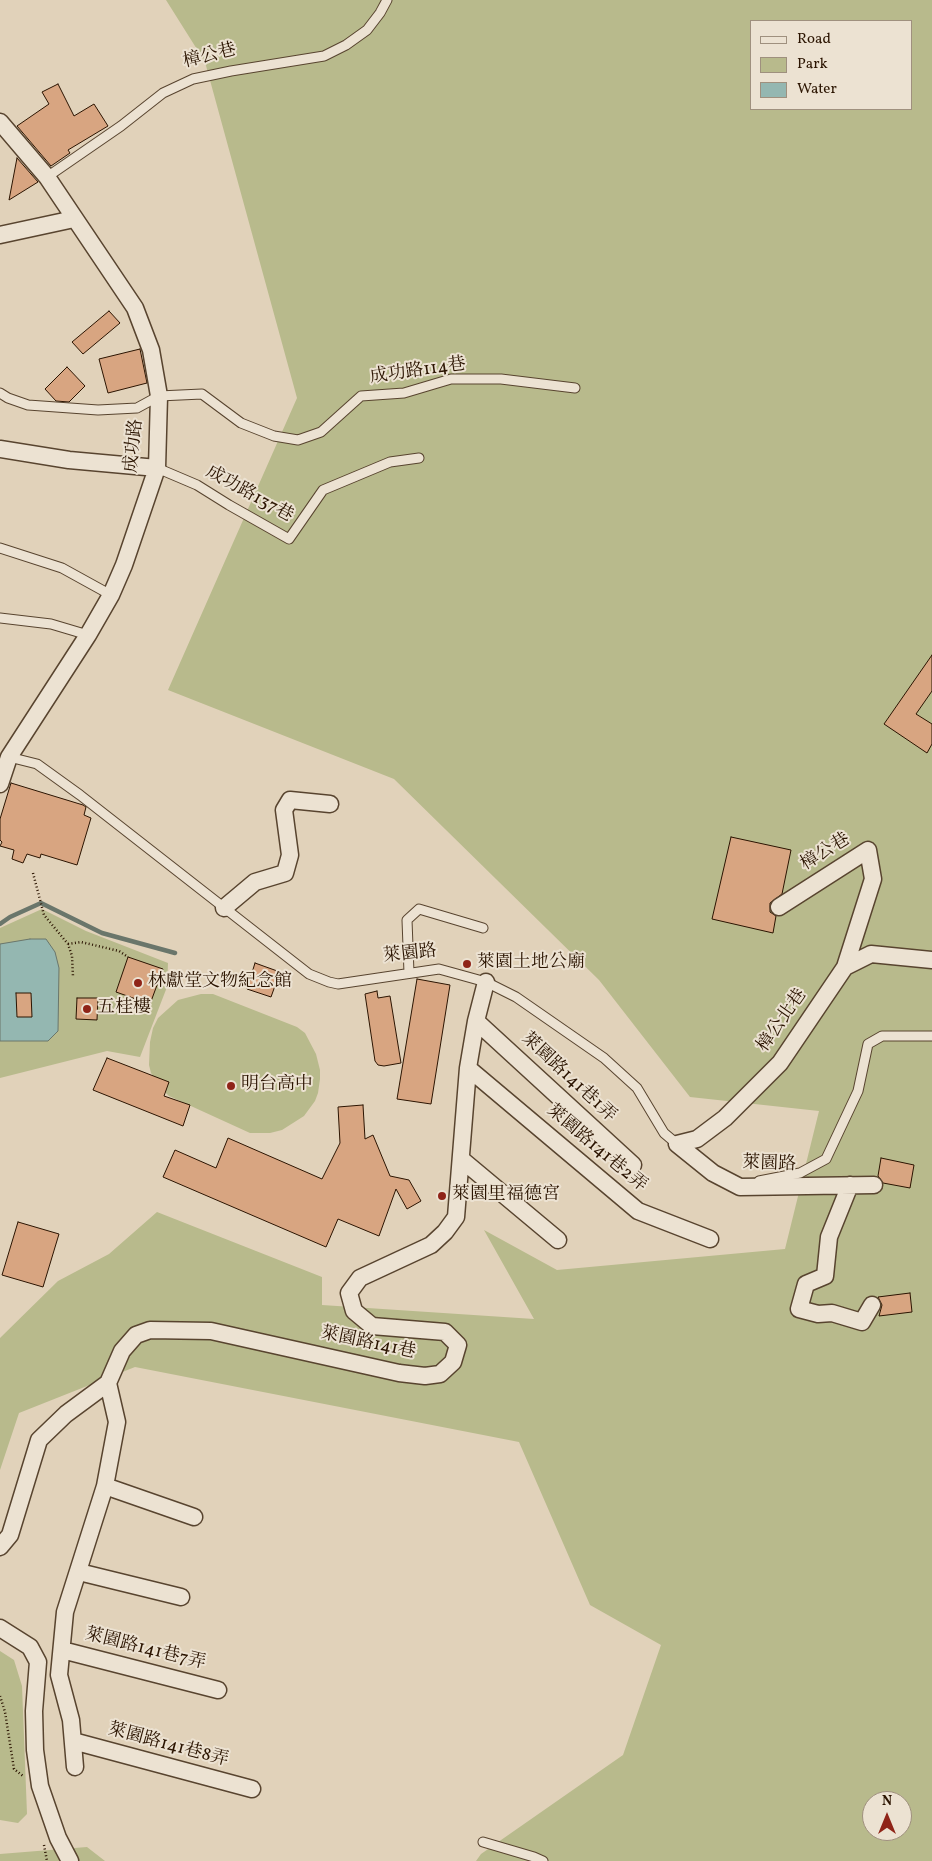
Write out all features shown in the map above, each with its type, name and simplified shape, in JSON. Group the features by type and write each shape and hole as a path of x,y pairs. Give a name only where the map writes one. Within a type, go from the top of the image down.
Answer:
{"street":[{"name":"成功路","path":"0,122 47,178 135,308 151,350 159,396 157,468 124,565 111,595 88,636 5,756 0,784"},
{"path":"0,235 74,219"},
{"path":"0,449 68,460 157,468"},
{"path":"224,908 255,882 285,873 290,855 284,810 290,800 330,804"},
{"name":"樟公巷","path":"778,907 868,850 873,879 845,967"},
{"name":"樟公北巷","path":"677,1144 697,1139 724,1118 780,1063 845,967 870,954 932,960"},
{"name":"萊園路141巷","path":"0,1546 10,1535 39,1440 66,1414 108,1383 122,1351 136,1335 150,1330 211,1331 399,1373 425,1376 440,1374 454,1362 458,1345 445,1332 372,1326 354,1311 349,1293 360,1278 431,1245 446,1232 456,1217 468,1068 476,1021 486,982"},
{"name":"萊園路141巷1弄","path":"476,1021 633,1165"},
{"name":"萊園路141巷2弄","path":"468,1068 638,1211 710,1239"},
{"name":"萊園路","path":"677,1144 713,1174 740,1187 874,1185"},
{"path":"461,1159 558,1240"},
{"path":"850,1185 829,1237 825,1276 806,1284 799,1309 818,1314 832,1313 862,1322 872,1305"},
{"path":"75,1767 71,1720 59,1675 65,1612 106,1486 117,1422 108,1383"},
{"path":"106,1486 194,1517"},
{"path":"79,1572 181,1597"},
{"path":"0,1628 30,1647 38,1662 34,1711 35,1750 40,1786 58,1838 70,1861"},
{"name":"萊園路141巷7弄","path":"62,1650 218,1690"},
{"name":"萊園路141巷8弄","path":"73,1741 252,1789"}],"lane":[{"name":"樟公巷","path":"47,178 121,126 163,93 193,79 324,56 346,45 367,30 387,0"},
{"name":"成功路114巷","path":"0,393 28,405 98,410 137,408 159,396 202,394 241,423 274,436 298,440 322,432 361,396 404,393 451,379 500,379 575,388"},
{"name":"成功路137巷","path":"157,468 197,485 289,539 323,490 390,462 419,458"},
{"path":"0,548 62,568 111,595"},
{"path":"0,618 51,624 88,636"},
{"name":"萊園路","path":"5,756 37,764 308,974 338,984 439,969 486,982 516,997 604,1058 637,1088 664,1134 677,1144"},
{"path":"409,973 407,920 419,909 484,928"},
{"path":"740,1187 765,1179 800,1173 826,1159 858,1091 868,1044 882,1036 932,1036"},
{"path":"483,1842 543,1861"}],"path":[{"path":"33,873 44,915 68,944 72,956 73,977"},
{"path":"68,944 81,942 119,951 128,957"},
{"path":"0,1696 9,1734 14,1769 22,1776 34,1780 40,1786"}],"green space":[{"path":"166,0 932,0 932,1861 476,1861 481,1854 623,1755 661,1645 590,1605 519,1442 135,1367 19,1413 0,1470 0,1338 58,1281 109,1254 157,1212 322,1277 322,1305 534,1319 484,1230 557,1270 785,1249 819,1111 690,1097 599,980 394,779 168,690 297,398 205,62"},
{"path":"42,909 86,931 168,963 167,987 140,1057 107,1051 0,1078 0,928"},
{"path":"201,994 213,994 297,1027 305,1033 316,1054 320,1079 315,1101 304,1116 282,1130 270,1133 250,1133 169,1096 164,1091 151,1073 149,1065 153,1028 158,1018 178,1000"},
{"path":"0,1651 14,1660 22,1686 27,1814 18,1823 0,1820"},
{"path":"87,1847 105,1861 0,1861 0,1854"}],"water":[{"path":"30,939 46,939 55,952 59,968 58,1031 48,1041 0,1041 0,944"}],"building":[{"path":"58,84 74,116 94,104 108,126 68,150 70,153 51,166 17,126 49,104 42,92"},
{"path":"17,158 38,182 9,200"},
{"path":"109,311 120,323 83,354 72,342"},
{"path":"140,349 147,383 108,393 99,359"},
{"path":"67,367 85,386 69,402 56,401 45,389"},
{"path":"932,655 932,691 916,714 932,724 932,744 927,753 884,724"},
{"path":"11,783 86,807 84,815 91,818 77,865 41,854 40,858 27,854 23,863 12,859 14,850 0,846 2,842 0,840 0,819"},
{"path":"731,837 791,850 782,894 770,903 770,912 776,916 773,933 712,919"},
{"name":"林獻堂文物紀念館","path":"128,957 163,969 150,1004 116,992"},
{"path":"255,963 280,972 271,997 247,989"},
{"path":"417,979 450,985 431,1104 397,1099"},
{"path":"377,991 378,998 390,996 401,1063 384,1066 378,1065 375,1061 365,994"},
{"path":"16,993 31,993 32,1017 17,1017"},
{"name":"五桂樓","path":"77,998 98,998 97,1020 76,1019"},
{"path":"107,1058 169,1082 164,1096 190,1105 183,1126 93,1090"},
{"path":"363,1105 365,1139 373,1135 390,1176 409,1180 421,1201 407,1209 396,1189 379,1236 338,1219 326,1247 163,1177 175,1150 216,1168 228,1138 322,1179 340,1143 338,1107"},
{"path":"881,1158 914,1165 910,1188 883,1183 878,1176"},
{"path":"18,1222 59,1234 43,1287 2,1275"},
{"path":"910,1293 912,1312 879,1316 882,1305 878,1297"}],"waterway":[{"path":"0,924 10,917 41,903 102,933 175,953"}],"place":[{"name":"萊園土地公廟","path":"467,964"},
{"name":"林獻堂文物紀念館","path":"138,983"},
{"name":"五桂樓","path":"87,1009"},
{"name":"明台高中","path":"231,1086"},
{"name":"萊園里福德宮","path":"442,1196"}]}
